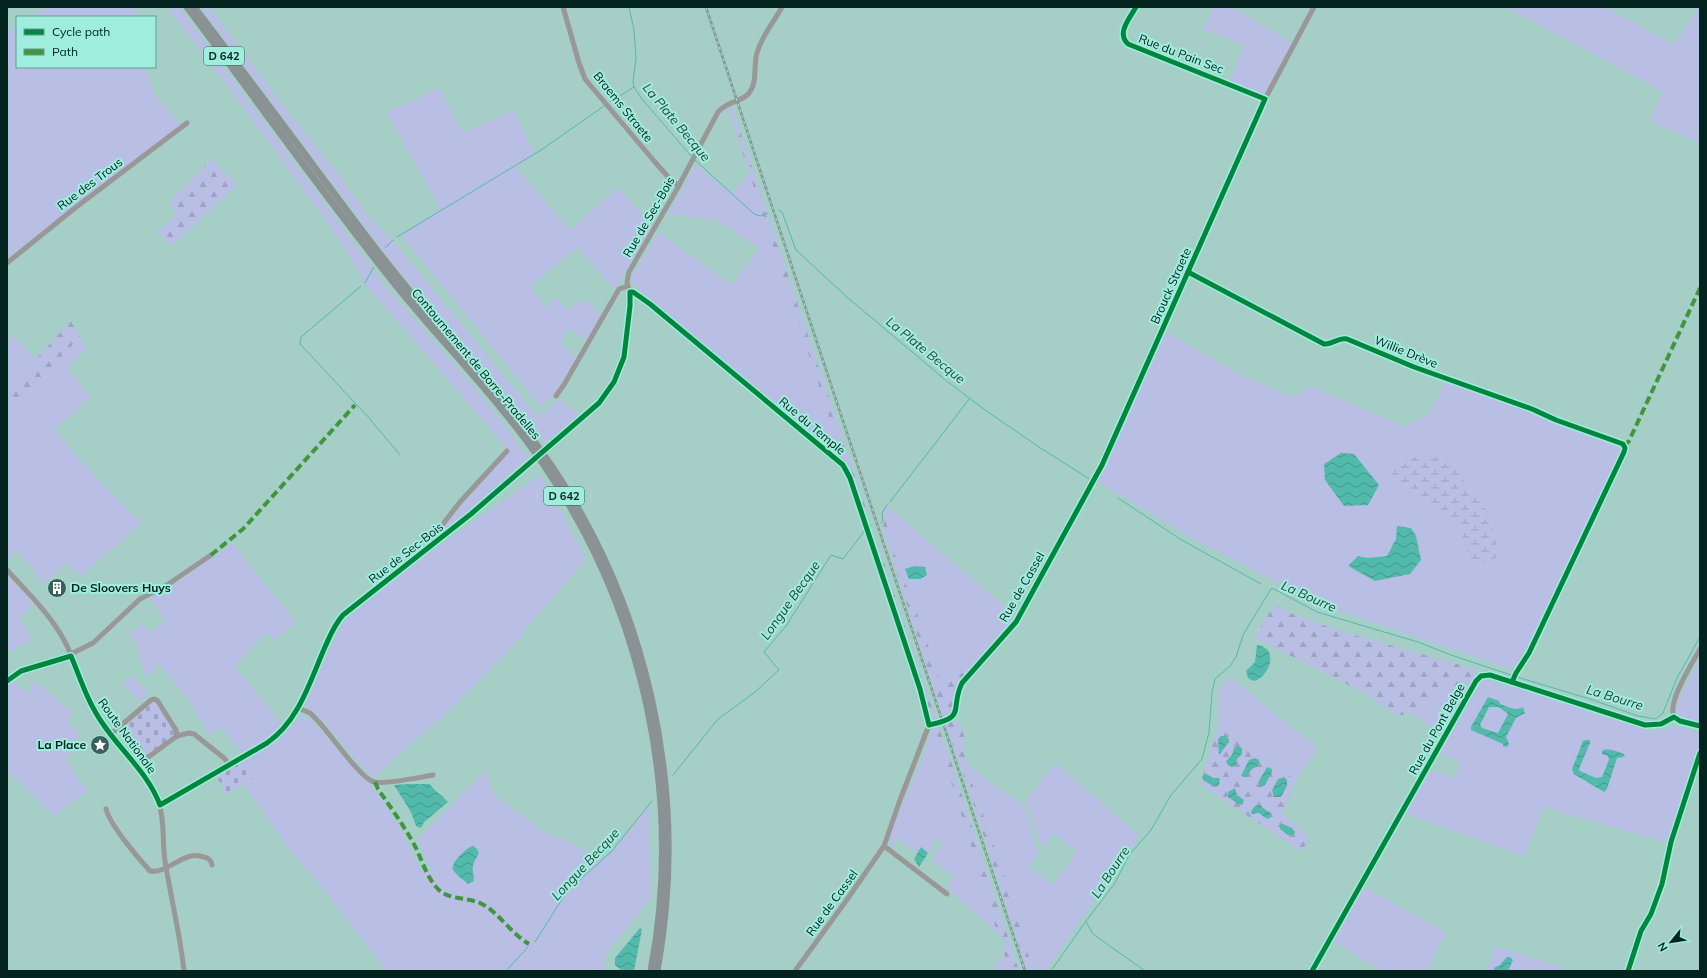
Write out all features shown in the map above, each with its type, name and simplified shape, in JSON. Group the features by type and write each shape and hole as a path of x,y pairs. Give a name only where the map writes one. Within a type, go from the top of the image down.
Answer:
{"highway":[{"name":"Contournement de Borre-Pradelles","path":"187,7 395,283 520,432 557,484 592,547 618,607 634,656 646,699 656,754 661,811 662,867 658,920 651,971"},
{"name":"D 642","path":"194,7 402,282 526,430 571,497 602,554 621,598 641,656 662,754 667,811 668,868 664,924 657,971"}],"street":[{"name":"Braems Straete","path":"563,7 580,67 586,79 654,161 678,186"},
{"name":"Rue de Sec-Bois","path":"160,805 276,736 290,722 298,708 333,630 340,618 434,543 596,407 614,382 621,366 626,345 630,306 630,292 628,286 629,272 694,159 721,108 729,102 746,96 750,92 754,82 757,52 782,7"},
{"name":"Rue du Pain Sec","path":"1136,7 1122,32 1124,40 1128,44 1265,98"},
{"name":"Brouck Straete","path":"1093,481 1106,457 1265,98 1314,7"},
{"name":"Rue des Trous","path":"7,263 83,202 187,123"},
{"name":"Willie Drève","path":"1188,272 1324,344 1330,344 1341,339 1347,339 1414,367 1620,442 1624,446 1623,454 1530,650 1516,673 1513,681"},
{"path":"556,396 576,366 619,289 628,286"},
{"name":"Rue du Temple","path":"630,292 635,293 647,302 840,461 845,467 850,478 918,684 929,725"},
{"name":"Rue de Sec-Bois","path":"434,543 433,537 452,512 507,451"},
{"name":"Rue de Cassel","path":"794,971 846,902 884,846 929,725 946,721 954,716 962,683 1016,622 1093,481"},
{"path":"7,681 21,671 71,655 90,645 140,599 167,585 211,555"},
{"name":"Route Nationale","path":"7,570 55,624 71,655 90,702 111,734 152,787 160,805 166,867 179,927 184,971"},
{"path":"1700,649 1674,701 1672,710 1674,717 1680,721 1700,726"},
{"name":"Rue du Pont Belge","path":"1312,971 1476,681 1481,676 1487,674 1513,681 1646,725 1661,724 1674,717"},
{"path":"111,734 154,699 157,701 172,724 177,736"},
{"path":"298,708 310,713 362,772 373,781 387,782 433,775"},
{"path":"136,766 177,736 189,733 194,734 230,764"},
{"path":"106,809 123,837 149,870 154,871 166,867 192,855 207,858 210,860 212,865"},
{"path":"884,846 947,894"}],"green space":[{"path":"45,7 136,7 137,16 32,16"},
{"path":"167,7 179,7 387,288 486,401 529,458 519,469 442,534 438,533 509,451 365,284 346,250 325,219 206,57"},
{"path":"200,7 209,7 281,103 340,176 368,216 395,243 533,411 542,416 559,399 580,415 544,444 395,266"},
{"path":"1214,7 1232,7 1292,43 1263,95 1230,82 1244,45 1202,29"},
{"path":"1506,7 1605,7 1675,45 1698,7 1700,7 1700,143 1650,121 1662,91"},
{"path":"16,27 16,68 146,68 155,96 181,124 7,258 7,33"},
{"path":"439,88 463,133 514,110 534,155 516,168 570,230 618,187 652,227 615,290 577,247 530,287 546,308 556,297 567,309 587,299 601,315 587,340 568,328 561,342 577,358 554,394 541,407 401,235 440,209 387,112"},
{"path":"732,107 867,511 863,513 843,459 728,109"},
{"path":"212,159 237,185 172,246 157,233 177,214 170,201"},
{"path":"696,165 732,194 749,173 843,459 770,402 647,298 631,282 632,276 659,232 731,285 760,249 716,220 668,214"},
{"path":"71,321 87,348 67,368 91,397 54,430 94,475 142,523 81,576 66,563 45,584 17,551 7,562 7,341 13,336 36,358"},
{"path":"71,321 80,337 7,412 7,391"},
{"path":"1166,332 1237,373 1286,395 1299,396 1310,386 1405,427 1429,414 1446,380 1620,448 1622,451 1534,634 1513,670 1320,604 1194,539 1096,481"},
{"path":"1403,457 1446,457 1489,514 1499,556 1486,563 1470,559 1459,527 1400,489 1390,472"},
{"path":"540,475 586,559 525,630 521,638 442,718 410,744 375,777 372,777 321,719 304,704 337,633 346,619 426,555"},
{"path":"887,506 1017,617 997,642 968,672 959,674 940,683 924,632 888,536 887,521 884,520 884,512"},
{"path":"884,520 887,521 888,536 924,632 940,682 968,672 958,689 947,717 943,718 883,529"},
{"path":"232,543 296,622 275,640 266,633 234,666 272,711 282,726 267,739 242,753 221,727 210,735 188,699 160,665 146,677 138,649 130,634 143,624 149,632 166,623 149,596 169,588"},
{"path":"878,545 935,716 935,721 929,718 876,551"},
{"path":"7,575 34,604 19,618 33,640 7,653"},
{"path":"1275,604 1290,613 1340,631 1474,669 1476,673 1410,713 1397,716 1368,695 1254,637"},
{"path":"1700,657 1700,723 1680,717 1676,710 1676,705"},
{"path":"1476,673 1474,681 1443,733 1410,713"},
{"path":"132,676 149,694 139,702 123,684"},
{"path":"1230,677 1318,748 1296,780 1218,728 1219,689"},
{"path":"12,679 26,693 36,682 72,712 68,721 80,736 74,740 78,747 65,760 88,791 53,816 7,770 7,684"},
{"path":"1483,679 1649,731 1655,732 1676,727 1700,732 1700,749 1669,843 1543,807 1524,856 1405,813 1429,769 1454,778 1460,763 1439,753"},
{"path":"153,701 175,732 174,736 141,759 122,730"},
{"path":"302,715 313,722 358,773 375,789 401,829 421,871 431,871 417,840 479,777 487,771 491,787 498,798 545,833 569,842 602,859 622,840 649,804 651,898 606,953 604,966 606,971 387,971 322,888 289,849 246,788 249,787 246,782 252,779 239,761 282,737"},
{"path":"956,721 964,732 964,753 971,780 1006,881 1030,960 1038,971 1027,971 969,790 945,723"},
{"path":"938,725 1019,971 1011,971 1004,954 1004,940 993,929 995,927 994,921 934,726"},
{"path":"934,726 994,921 995,927 993,929 951,892 948,886 954,876 932,861 942,842 936,839 928,853 921,847 917,853 898,838 891,849 890,836 894,823 921,762"},
{"path":"1218,728 1296,780 1282,814 1309,836 1302,852 1200,784"},
{"path":"239,761 252,779 246,782 249,787 246,788 243,784 227,795 215,774"},
{"path":"1055,763 1140,836 1078,923 1047,971 1038,971 1030,960 1006,881 971,780 968,764 999,789 1024,806 1030,821 1034,844 1039,853 1029,867 1053,885 1077,852 1054,834 1044,847 1037,837 1032,813 1025,802"},
{"path":"1364,887 1446,932 1427,971 1382,971 1333,941"},
{"path":"1495,946 1573,971 1487,971"},
{"path":"1004,954 1011,971 992,971"}],"water":[{"path":"1341,453 1354,454 1379,485 1368,505 1344,506 1325,480 1324,464"},
{"path":"1397,526 1411,528 1416,536 1421,560 1410,574 1375,581 1348,566 1358,556 1368,558 1387,556 1396,539"},
{"path":"914,566 925,567 927,575 920,579 909,579 905,569"},
{"path":"1257,645 1264,647 1268,651 1270,661 1269,667 1262,677 1254,681 1248,678 1246,671 1255,662"},
{"path":"1488,697 1499,701 1500,704 1512,708 1517,709 1523,707 1525,713 1516,718 1506,737 1509,744 1507,747 1471,730 1471,727","holes":["1489,707 1499,707 1508,714 1498,733 1482,728 1480,725"]},
{"path":"1221,736 1225,736 1229,739 1229,742 1219,755 1218,739"},
{"path":"1590,740 1590,743 1579,769 1580,771 1596,778 1602,777 1609,760 1608,756 1602,754 1602,751 1617,751 1625,755 1617,758 1607,789 1604,792 1574,774 1572,769 1583,741"},
{"path":"1238,746 1242,748 1242,754 1237,759 1236,765 1232,767 1228,765 1226,761 1232,755 1234,748"},
{"path":"1255,758 1259,760 1258,766 1252,769 1246,777 1241,776 1249,760"},
{"path":"1267,767 1272,769 1272,772 1265,785 1259,787 1259,781"},
{"path":"1206,774 1213,778 1220,778 1219,785 1213,786 1203,780 1202,776"},
{"path":"1284,777 1287,780 1287,786 1281,797 1274,797 1272,790 1278,779"},
{"path":"430,784 448,802 424,822 421,828 416,826 411,812 394,785"},
{"path":"1235,788 1237,795 1244,800 1242,805 1228,797 1228,792"},
{"path":"1259,805 1270,813 1271,817 1267,819 1259,813 1252,814 1251,811 1255,806"},
{"path":"1283,824 1292,828 1295,832 1294,835 1288,835 1280,829 1280,825"},
{"path":"473,846 479,853 473,867 474,881 468,884 454,872 453,867 456,860 467,849"},
{"path":"921,847 928,853 919,867 914,859"},
{"path":"640,928 642,929 634,971 622,971 615,965 615,958"},
{"path":"1507,957 1510,957 1513,960 1508,971 1493,971 1495,967 1499,966"}],"waterway":[{"name":"La Plate Becque","path":"629,7 634,30 636,59 633,81 634,87 642,99 691,156"},
{"path":"610,102 634,87"},
{"path":"397,237 541,150 604,106"},
{"name":"La Plate Becque","path":"695,160 754,214 760,216 768,213"},
{"name":"La Plate Becque","path":"778,210 782,212 796,250 848,298 948,382 985,410 1091,480"},
{"path":"385,248 393,240"},
{"path":"365,283 374,267"},
{"path":"361,286 301,337 300,344 370,419 400,455"},
{"name":"Longue Becque","path":"890,502 970,398"},
{"path":"1118,498 1180,539 1261,584"},
{"name":"Longue Becque","path":"881,523 883,521 882,513 887,505"},
{"name":"Longue Becque","path":"673,775 718,719 755,692 779,670 764,652 786,626 831,555 843,559 863,533 864,529"},
{"name":"La Bourre","path":"1051,971 1115,883 1129,855 1151,830 1171,795 1202,759 1209,732 1212,693 1215,679 1230,666 1236,657 1243,635 1271,589 1274,589 1317,612 1418,642 1451,655 1514,676"},
{"name":"La Bourre","path":"1517,677 1590,699 1638,716 1656,719 1663,713 1677,678 1700,637"},
{"name":"Longue Becque","path":"535,942 564,896 576,883 611,852 652,801"},
{"path":"1086,922 1093,934 1145,971"},
{"name":"Longue Becque","path":"506,971 528,947"}],"railway":[{"path":"706,7 1025,971"}],"marked path":[{"path":"1624,446 1629,441 1700,288"},
{"path":"211,555 243,529 355,405"},
{"path":"375,782 378,789 412,840 433,884 446,895 475,901 487,907 529,944"}],"cycle path":[{"path":"7,681 21,671 71,656 93,708 110,734 149,783 160,805 267,743 278,734 295,712 308,687 332,631 343,615 471,514 599,403 614,382 624,357 630,306 630,292 633,292 650,304 843,465 850,478 920,689 929,725 949,719 955,711 958,692 962,683 1016,622 1102,465 1265,99 1128,44 1123,35 1124,30 1136,7"},
{"path":"1188,272 1324,344 1341,339 1347,339 1414,367 1532,409 1556,420 1623,444 1625,448 1624,452 1529,653 1512,682"},
{"path":"1312,971 1476,681 1481,676 1490,675 1645,725 1661,724 1674,717 1680,721 1700,726"},
{"path":"1628,971 1641,931 1651,914 1662,884 1671,842 1700,753"}],"place":[{"name":"De Sloovers Huys","path":"57,588"},
{"name":"La Place","path":"100,745"}]}
